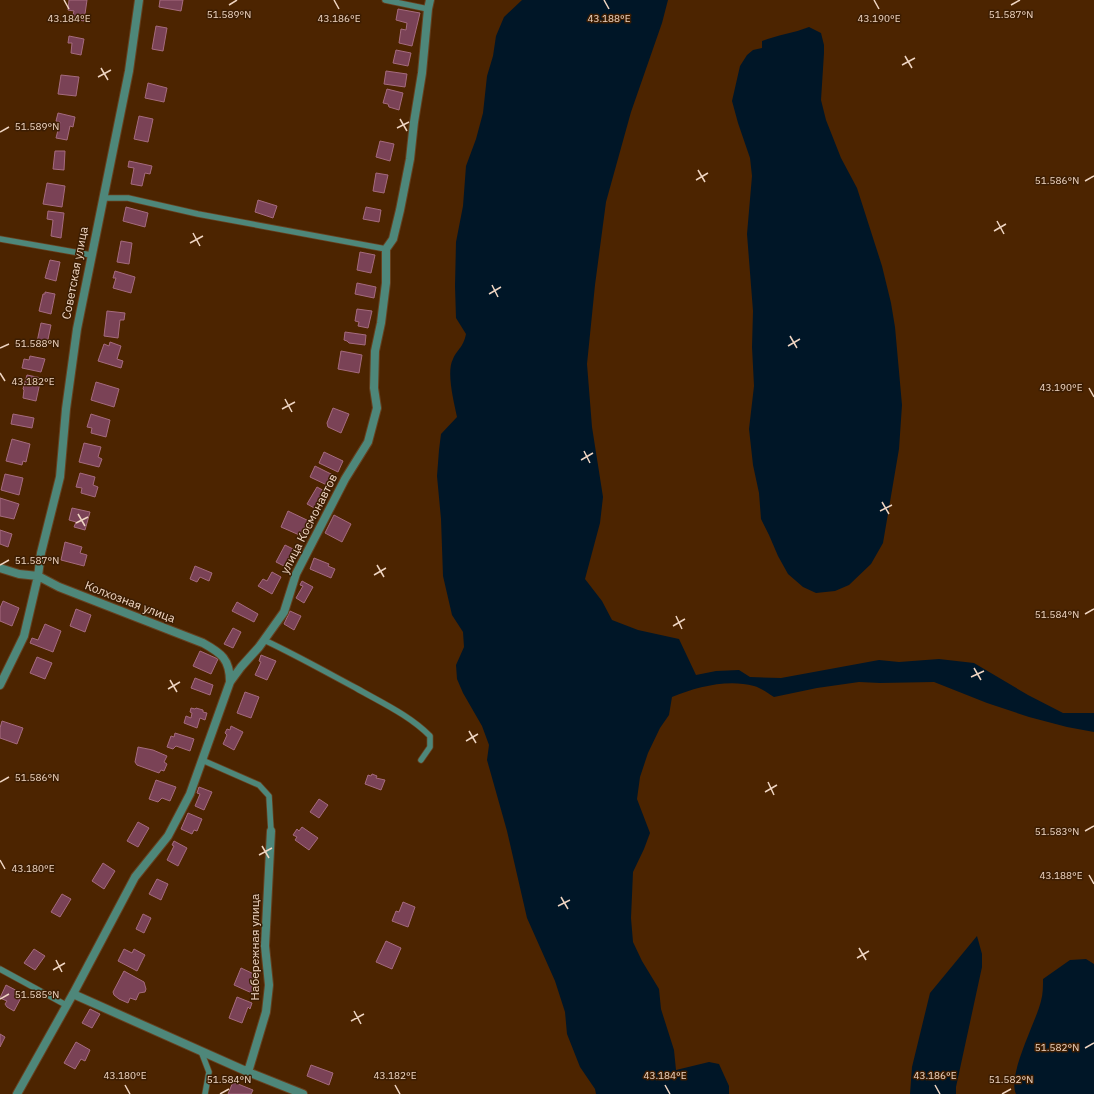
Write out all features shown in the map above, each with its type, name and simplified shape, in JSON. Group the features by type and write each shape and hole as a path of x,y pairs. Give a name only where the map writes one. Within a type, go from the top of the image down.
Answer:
{"street":[{"name":"Советская улица","path":"0,685 24,636 38,576 41,553 60,477 66,409 77,329 129,71 139,0"},
{"name":"улица Космонавтов","path":"17,1094 73,994 135,877 168,836 190,794 230,682 241,666 264,640 284,612 296,574 345,479 368,442 376,408 374,388 374,351 381,323 386,283 386,249 394,239 410,159 430,0"},
{"name":"Колхозная улица","path":"0,568 19,574 38,576 59,587 202,643 217,651 225,658 230,670 230,682"},
{"name":"Набережная улица","path":"248,1072 266,1012 269,985 265,946 271,831"},
{"path":"73,994 248,1072 303,1094"}],"lane":[{"path":"385,0 428,9"},
{"path":"103,198 128,198 212,216 386,249"},
{"path":"0,239 91,255"},
{"path":"264,640 293,654 400,713 419,726 430,736 430,747 421,760"},
{"path":"202,760 259,785 269,796 271,831"},
{"path":"0,969 66,1005"},
{"path":"201,1051 209,1072 205,1094"}],"water":[{"path":"522,0 668,0 662,23 631,112 606,202 595,285 587,364 592,427 603,497 600,523 585,579 602,601 612,620 638,630 679,639 696,675 716,671 739,670 750,677 781,678 879,660 899,662 939,659 974,663 1028,695 1063,713 1094,713 1094,732 1029,717 987,703 934,682 859,682 817,688 774,697 762,689 754,686 733,683 702,687 672,697 669,715 660,728 648,753 640,777 637,799 650,833 633,872 631,918 633,942 642,961 659,989 661,1009 674,1050 676,1070 709,1062 719,1064 729,1086 729,1094 596,1094 595,1089 580,1067 567,1034 565,1012 555,981 527,918 507,831 487,760 489,745 482,726 463,693 457,679 456,665 464,647 463,632 452,615 443,576 441,519 437,476 441,434 457,417 450,379 451,365 466,334 456,318 456,242 463,206 466,166 476,139 483,113 487,76 493,56 496,36 504,17"},
{"path":"809,27 821,33 824,45 821,100 826,120 841,158 857,188 882,266 895,327 902,405 899,449 883,543 871,564 849,585 835,591 816,593 803,587 788,574 761,519 759,493 753,465 749,429 754,386 752,347 753,311 747,234 752,176 750,158 732,101 740,66 747,55 753,50 762,48 762,41"},
{"path":"977,936 982,954 982,967 956,1087 956,1094 910,1094 912,1067 930,993"},
{"path":"1086,959 1094,964 1094,1094 1016,1094 1014,1085 1015,1074 1041,1001 1043,993 1043,979 1070,960"}],"building":[{"path":"69,0 87,0 84,21 72,19 74,11 68,10"},
{"path":"160,0 183,0 181,11 159,7"},
{"path":"398,9 420,13 412,46 399,43 401,29 406,30 407,23 396,20"},
{"path":"156,26 167,28 163,51 152,49"},
{"path":"69,36 84,39 81,55 71,53 72,43 68,43"},
{"path":"396,50 411,53 408,66 393,63"},
{"path":"386,71 407,74 405,87 384,84"},
{"path":"61,75 79,77 76,96 58,94"},
{"path":"148,83 167,88 164,102 145,98"},
{"path":"387,89 403,93 399,110 389,107 388,104 383,103"},
{"path":"58,113 75,117 73,127 70,126 67,140 56,138 60,122 56,121"},
{"path":"139,116 153,119 148,142 134,139"},
{"path":"380,141 394,144 390,161 376,157"},
{"path":"55,151 65,151 64,170 53,169"},
{"path":"129,161 152,166 150,174 145,173 142,186 131,184 134,168 128,167"},
{"path":"376,173 388,175 384,193 373,191"},
{"path":"47,183 65,186 62,207 43,204"},
{"path":"258,200 277,206 273,218 255,212"},
{"path":"126,207 148,213 145,227 123,221"},
{"path":"366,207 381,210 379,222 363,219"},
{"path":"48,211 64,213 61,238 51,236 53,220 47,219"},
{"path":"121,241 132,243 129,264 117,262"},
{"path":"360,252 375,255 371,273 357,270"},
{"path":"50,260 60,262 56,281 45,278"},
{"path":"115,271 135,277 131,293 113,288 116,278 113,278"},
{"path":"357,283 376,287 374,298 355,294"},
{"path":"45,292 55,294 51,314 39,311 43,294 45,294"},
{"path":"357,309 372,311 368,328 358,326 359,322 355,321"},
{"path":"107,311 125,313 124,320 120,320 118,338 104,336"},
{"path":"41,323 51,325 47,344 37,342"},
{"path":"345,332 366,335 365,345 349,343 344,340"},
{"path":"110,342 121,346 117,359 123,361 121,368 98,361 104,344 109,346"},
{"path":"341,351 362,355 359,373 338,369"},
{"path":"30,356 45,359 41,372 22,368 24,359 29,360"},
{"path":"27,375 41,378 36,401 23,398 23,389"},
{"path":"96,382 119,389 114,407 91,400"},
{"path":"333,408 349,414 341,433 328,427 327,423"},
{"path":"13,414 34,418 32,428 11,424"},
{"path":"91,414 110,420 106,437 91,433 92,428 87,427"},
{"path":"12,439 30,444 26,462 23,461 22,465 6,461"},
{"path":"84,443 101,447 98,457 102,459 99,467 79,462"},
{"path":"324,452 343,461 338,472 319,463"},
{"path":"315,466 335,476 329,486 310,477"},
{"path":"80,473 95,477 93,485 98,487 95,497 81,493 82,488 76,487"},
{"path":"5,474 23,478 19,495 1,490"},
{"path":"317,487 328,493 318,510 307,504"},
{"path":"0,498 19,504 14,519 0,516"},
{"path":"72,508 90,512 85,530 74,527 76,522 69,520"},
{"path":"288,511 311,522 304,537 281,527"},
{"path":"334,515 351,524 342,542 325,533"},
{"path":"0,530 12,534 8,547 0,544"},
{"path":"65,542 82,547 80,553 87,555 84,566 61,560"},
{"path":"285,545 295,550 286,567 276,562"},
{"path":"314,558 329,564 328,566 335,569 331,578 310,569"},
{"path":"195,566 212,573 209,581 200,577 197,582 190,579"},
{"path":"272,572 281,577 272,594 258,586 263,579 267,581"},
{"path":"302,581 313,587 304,603 296,598 303,586 300,585"},
{"path":"3,601 19,608 12,626 0,621 0,608"},
{"path":"237,602 258,614 254,622 232,611"},
{"path":"76,609 91,615 85,632 70,626"},
{"path":"290,611 301,616 294,630 284,624"},
{"path":"45,624 61,631 53,652 30,643 32,638 38,640"},
{"path":"233,628 241,632 233,648 224,644"},
{"path":"200,651 218,659 211,674 193,666"},
{"path":"261,655 276,661 267,680 255,675 261,662 259,661"},
{"path":"37,657 52,663 45,679 30,673"},
{"path":"195,678 213,685 210,695 191,688"},
{"path":"245,692 259,697 251,718 237,713"},
{"path":"191,708 203,710 203,712 207,713 205,720 200,718 197,728 184,723 186,716 191,718"},
{"path":"2,721 23,728 17,744 0,738"},
{"path":"231,726 243,732 234,750 223,744 227,735 225,733 227,729 230,730"},
{"path":"175,733 194,739 190,751 176,746 173,749 167,747 171,736 174,737"},
{"path":"138,747 153,750 167,756 164,762 167,764 164,771 161,770 159,773 137,765 135,762"},
{"path":"372,774 377,776 376,778 385,780 381,790 365,784 368,775 371,776"},
{"path":"156,780 176,787 170,801 162,798 158,802 149,799"},
{"path":"199,787 212,792 204,810 195,806 200,794 197,793"},
{"path":"319,799 328,805 319,818 310,812"},
{"path":"188,813 202,819 197,831 194,830 192,834 181,829"},
{"path":"138,822 149,828 138,847 127,841"},
{"path":"302,827 318,838 309,850 295,840 297,837 293,835 297,829 299,831"},
{"path":"174,841 187,848 178,866 167,860 174,846 172,845"},
{"path":"103,863 115,871 104,889 92,881"},
{"path":"157,879 168,884 161,900 149,894"},
{"path":"62,894 71,899 60,917 51,912"},
{"path":"403,902 415,907 408,927 392,921 396,911 399,912"},
{"path":"143,914 151,918 144,933 136,929"},
{"path":"386,941 401,948 392,969 376,962"},
{"path":"34,949 45,956 35,970 24,963"},
{"path":"124,949 132,953 134,949 145,955 137,971 118,961"},
{"path":"241,968 256,975 252,985 257,987 254,994 234,985"},
{"path":"124,971 144,982 146,989 145,992 139,993 136,1000 130,998 128,1003 119,999 113,992"},
{"path":"6,985 23,994 14,1011 7,1007 5,1004 7,1001 0,998"},
{"path":"237,997 252,1003 250,1009 248,1007 242,1023 229,1018"},
{"path":"90,1009 100,1014 92,1028 82,1023"},
{"path":"0,1034 5,1037 0,1047"},
{"path":"76,1042 90,1050 85,1061 81,1059 75,1069 64,1063"},
{"path":"311,1065 333,1073 329,1085 307,1076"},
{"path":"233,1082 253,1090 251,1094 228,1094"}]}
